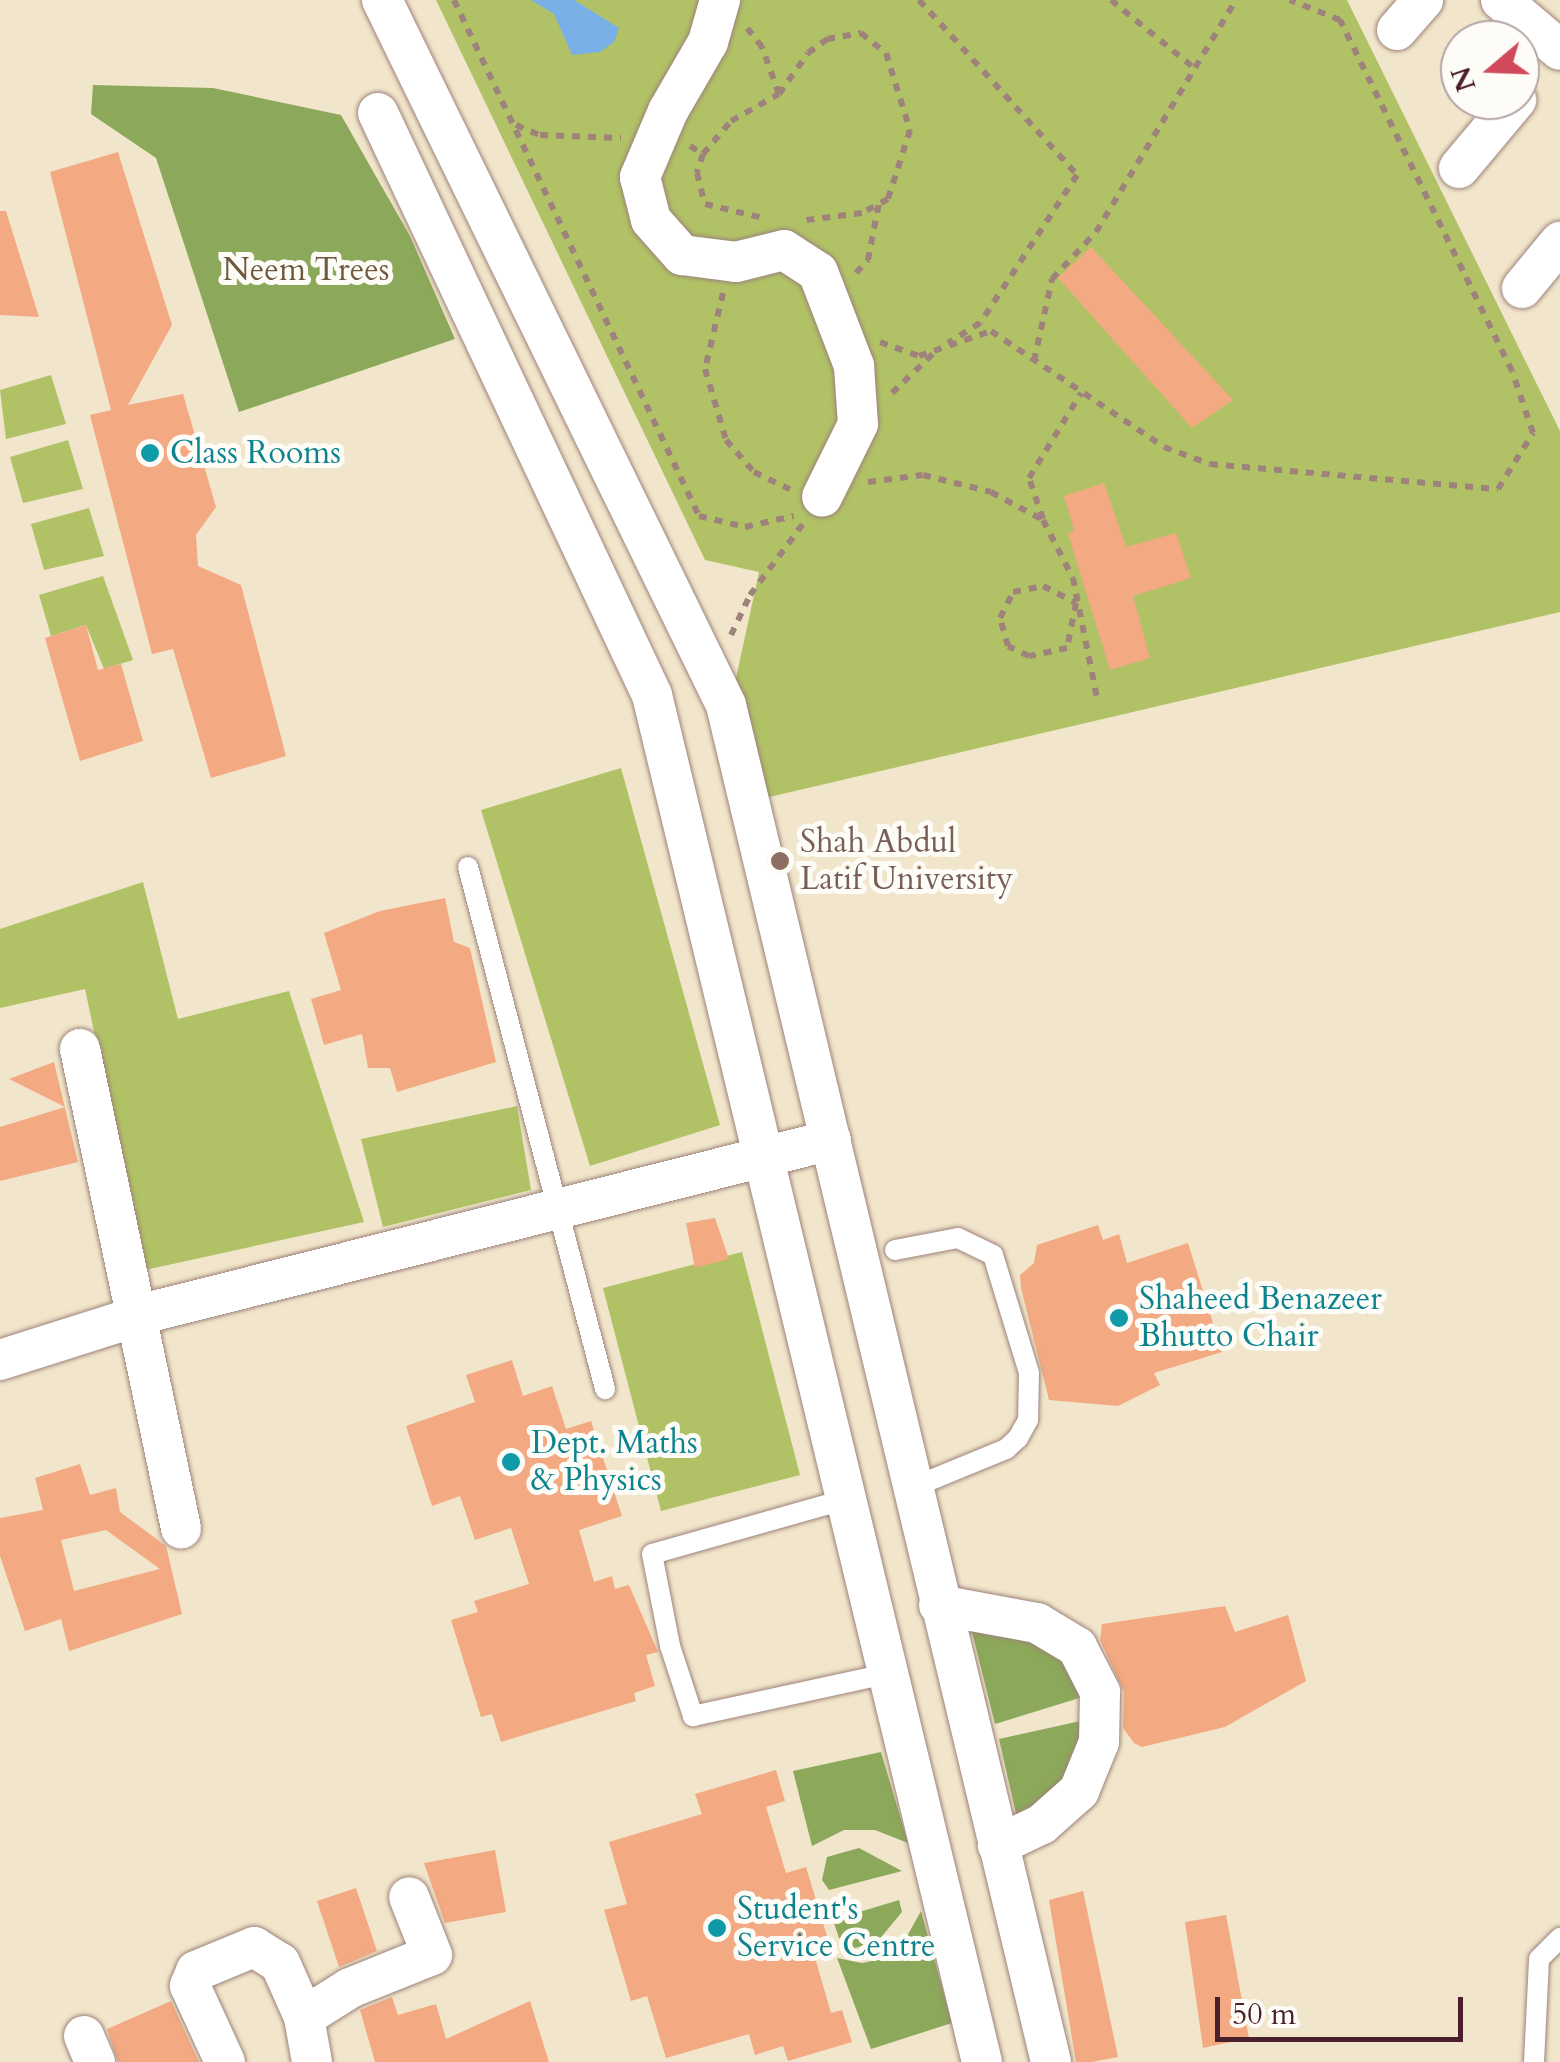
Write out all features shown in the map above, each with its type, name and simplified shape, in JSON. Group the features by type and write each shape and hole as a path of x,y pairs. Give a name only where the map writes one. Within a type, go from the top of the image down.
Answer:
{"street":[{"path":"382,0 555,345 726,705 1051,2062"},
{"path":"1501,0 1559,48 1540,71"},
{"path":"728,7 657,136 640,177 651,220 682,255 736,262 784,250 818,272 838,318 858,424 817,504"},
{"path":"378,113 652,694 843,1500 982,2062"},
{"path":"1459,168 1499,120"},
{"path":"1522,288 1560,242"},
{"path":"499,370 555,345"},
{"path":"80,1048 180,1528"},
{"path":"0,1360 134,1318 560,1212 761,1154 831,1140"},
{"path":"939,1605 1037,1623 1077,1647 1100,1692 1099,1742 1078,1791 1042,1824 998,1845"},
{"path":"304,2016 350,1988 432,1956 409,1897"},
{"path":"225,2062 190,1986 196,1972 254,1947 280,1963 304,2016 312,2062"}],"lane":[{"path":"468,867 605,1389"},
{"path":"895,1250 958,1238 993,1255 1029,1373 1028,1420 1006,1450 911,1488"},
{"path":"843,1500 652,1554 670,1646 693,1716 886,1674"},
{"path":"1534,2062 1540,1958 1560,1938"}],"path":[{"path":"454,0 699,516 745,527 817,504 847,485 923,475 992,492 1043,520"},
{"path":"858,424 938,349 980,323 1077,175 919,0"},
{"path":"1111,0 1194,68"},
{"path":"1034,361 1052,279 1096,232 1236,0"},
{"path":"879,204 868,260 838,318 919,356 991,331 1164,447 1210,464 1498,489 1534,433 1512,370 1340,20 1290,0"},
{"path":"728,7 762,47 778,94"},
{"path":"766,218 705,204 697,173 703,154 731,121 778,94 808,53 827,39 861,33 886,53 910,130 888,198 862,213 800,220"},
{"path":"515,124 540,136 603,132 657,136 703,154"},
{"path":"736,262 716,311 705,369 726,440 754,472 817,504"},
{"path":"1081,393 1029,478 1043,520 1074,578 1097,698"},
{"path":"729,639 750,595 817,504"},
{"path":"1043,586 1076,604 1068,648 1030,656 1008,646 1000,618 1013,592 1043,586"}],"green space":[{"path":"436,0 1347,0 1560,431 1560,612 761,799 731,701 759,572 705,560"},
{"name":"Neem Trees","path":"93,85 213,88 341,115 410,236 455,339 239,412 156,158 91,114"},
{"path":"51,375 66,424 6,439 0,390"},
{"path":"68,440 83,489 23,503 10,457"},
{"path":"89,508 104,556 44,570 31,524"},
{"path":"103,576 133,660 104,669 86,625 51,636 39,595"},
{"path":"621,768 720,1125 590,1166 481,810"},
{"path":"143,882 178,1019 289,991 364,1222 145,1270 85,989 0,1008 0,929"},
{"path":"517,1106 531,1190 383,1227 361,1139"},
{"path":"742,1252 800,1475 661,1511 603,1288"},
{"path":"970,1624 1077,1647 1089,1695 995,1724"},
{"path":"1103,1716 1079,1791 1019,1827 999,1739"},
{"path":"881,1752 908,1843 875,1830 844,1830 812,1846 793,1771"},
{"path":"859,1848 902,1871 829,1890 822,1880 827,1857"},
{"path":"899,1900 902,1912 877,1942 855,1948 839,1938 833,1920"},
{"path":"921,1911 952,2023 871,2049 837,1958 862,1963 896,1956"}],"water":[{"path":"531,0 574,0 619,28 614,42 600,52 572,55 554,14"}],"building":[{"name":"Class Rooms","path":"118,152 172,325 128,405 183,394 216,507 196,535 198,566 241,585 286,756 211,778 173,649 152,654 90,415 111,410 50,172"},
{"path":"0,211 6,211 39,317 0,315"},
{"path":"1091,247 1233,400 1192,428 1058,278"},
{"path":"1104,483 1126,547 1176,533 1191,578 1133,596 1150,658 1110,670 1068,534 1074,530 1064,496"},
{"path":"86,625 98,670 121,664 143,741 80,761 45,638"},
{"path":"445,898 454,942 470,948 496,1062 397,1092 390,1068 368,1068 362,1034 324,1045 311,999 341,990 324,933 380,911"},
{"path":"54,1062 65,1107 9,1079"},
{"path":"65,1107 78,1162 0,1181 0,1127"},
{"path":"715,1218 729,1259 695,1268 686,1223"},
{"name":"Shaheed Benazeer Bhutto Chair","path":"1098,1225 1103,1240 1119,1234 1127,1263 1188,1243 1222,1352 1154,1373 1160,1385 1118,1406 1049,1400 1021,1288 1020,1275 1034,1263 1037,1245"},
{"path":"512,1360 523,1396 552,1386 566,1429 591,1421 622,1516 579,1530 594,1582 612,1576 615,1589 629,1585 658,1652 646,1655 655,1686 634,1693 636,1701 501,1742 492,1714 481,1717 451,1620 478,1612 474,1601 529,1584 511,1528 475,1540 460,1496 432,1506 406,1426 475,1402 466,1375"},
{"path":"80,1464 90,1495 116,1488 120,1512 166,1546 182,1614 69,1651 61,1619 25,1631 0,1556 0,1518 43,1510 35,1478","holes":["106,1530 160,1569 74,1591 61,1540"]},
{"path":"1225,1606 1235,1632 1288,1615 1306,1681 1225,1727 1142,1747 1134,1743 1123,1728 1124,1692 1100,1640 1102,1624"},
{"name":"Student's Service Centre","path":"776,1770 785,1801 766,1807 786,1873 806,1867 830,1946 813,1951 831,2013 842,2010 852,2042 788,2061 783,2046 755,2055 749,2034 666,2058 647,1996 631,2001 604,1910 627,1904 609,1842 702,1814 695,1794"},
{"path":"495,1850 506,1912 445,1923 424,1863"},
{"path":"356,1888 377,1951 339,1967 317,1901"},
{"path":"1083,1891 1118,2057 1092,2062 1076,2062 1049,1900"},
{"path":"1226,1915 1249,2038 1203,2048 1185,1922"},
{"path":"392,1997 398,2015 436,2004 446,2039 530,2001 549,2062 375,2062 360,2010"},
{"path":"171,2001 199,2062 118,2062 107,2029"}],"place":[{"name":"Class Rooms","path":"150,453"},
{"name":"Shah Abdul Latif University","path":"780,861"},
{"name":"Shaheed Benazeer Bhutto Chair","path":"1119,1318"},
{"name":"Dept. Maths & Physics","path":"511,1462"},
{"name":"Student's Service Centre","path":"717,1928"}]}
